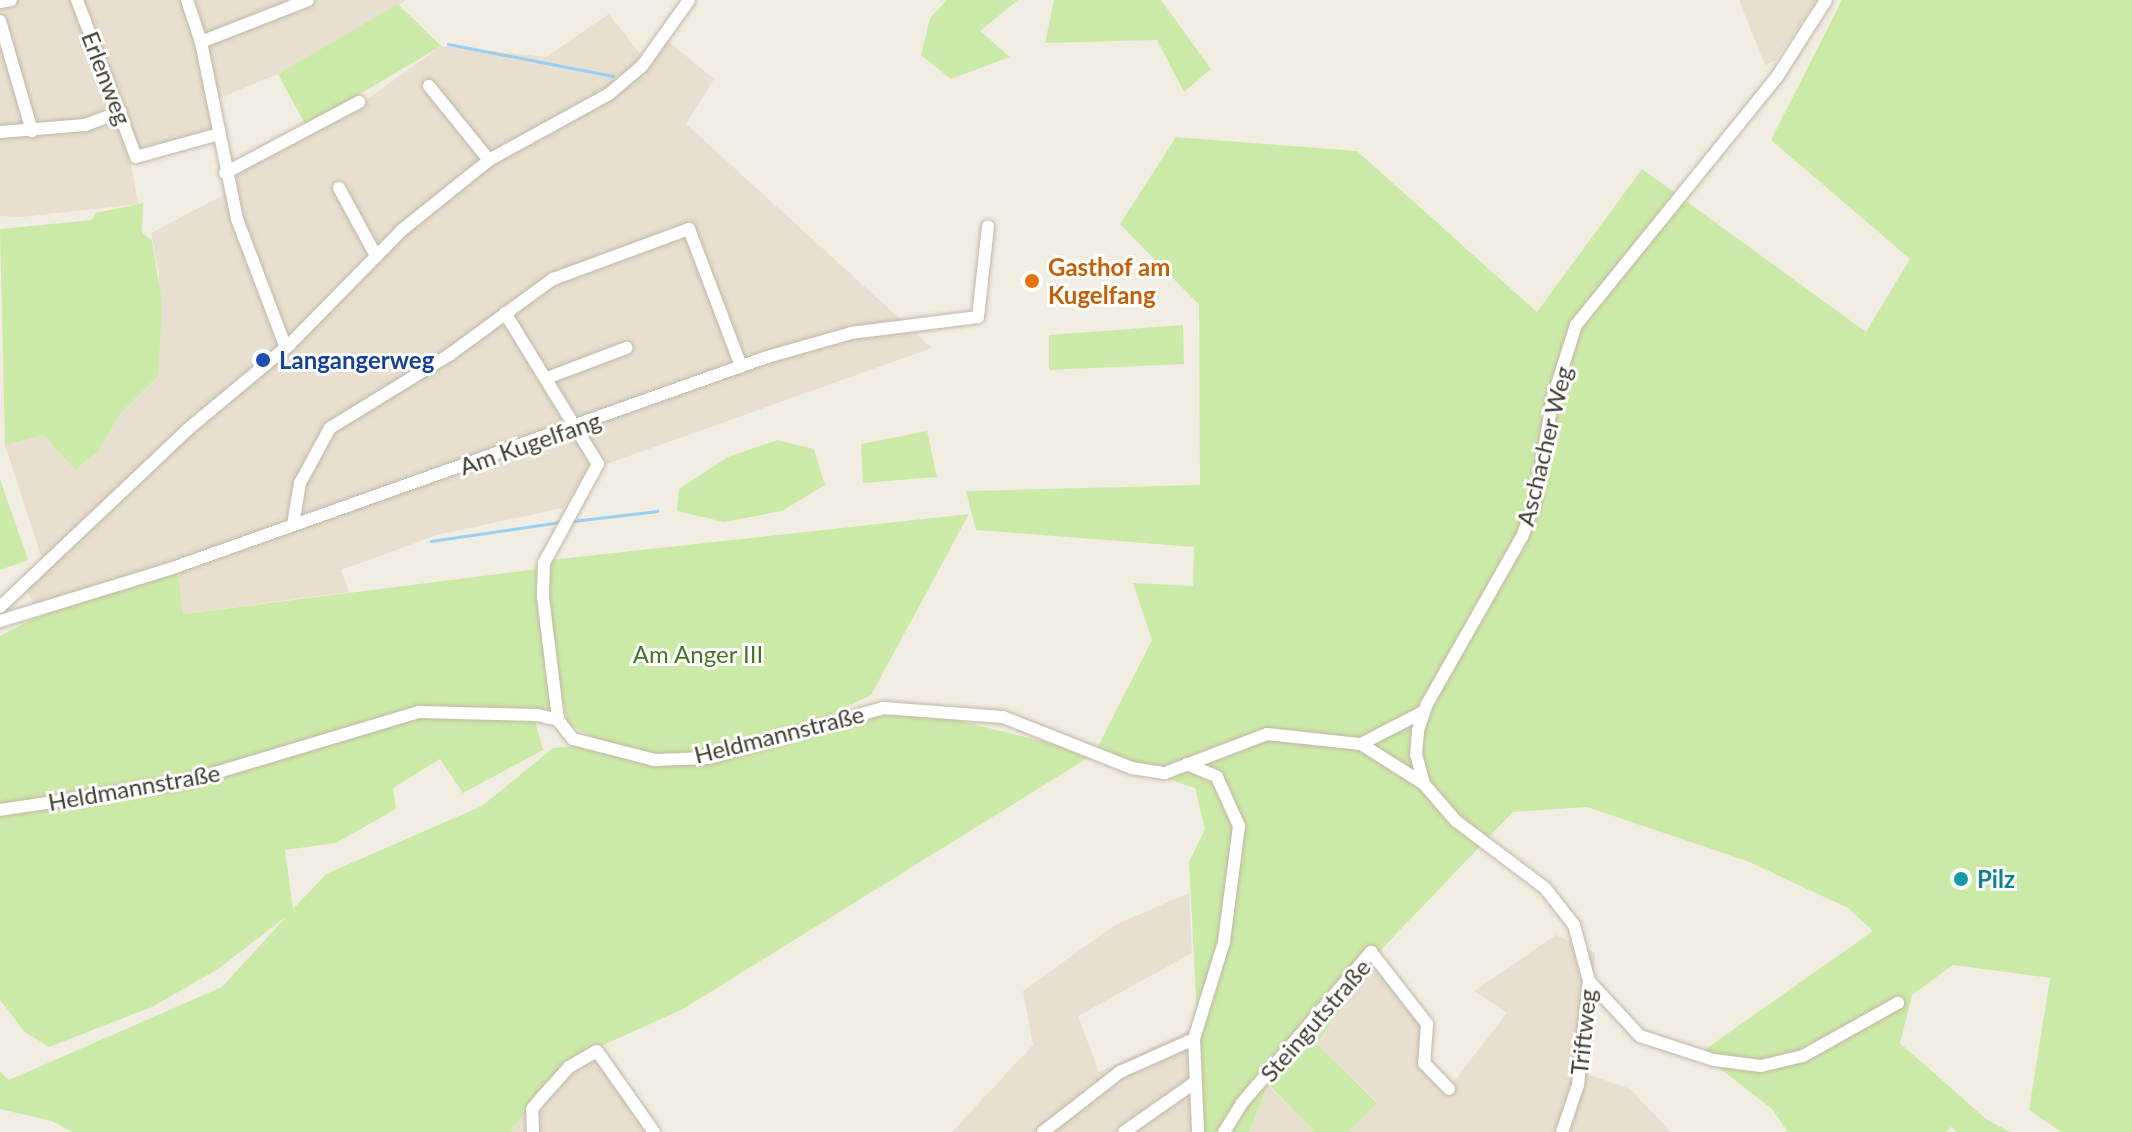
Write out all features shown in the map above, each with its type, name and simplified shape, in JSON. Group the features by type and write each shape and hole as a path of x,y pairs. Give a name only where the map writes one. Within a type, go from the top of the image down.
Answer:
{"street":[{"path":"0,2 11,0"},
{"name":"Erlenweg","path":"77,0 136,157 219,134"},
{"path":"187,0 201,42 225,173 246,250 286,348"},
{"path":"201,42 277,16 308,0"},
{"path":"0,607 188,429 286,348 376,256 489,160 609,94 642,66 689,0"},
{"name":"Aschacher Weg","path":"1424,784 1416,755 1423,712 1522,537 1535,501 1553,397 1576,325 1777,77 1826,0"},
{"path":"0,21 32,131"},
{"path":"429,86 489,160"},
{"path":"225,173 359,102"},
{"path":"0,132 85,125 121,112"},
{"path":"339,188 376,256"},
{"name":"Am Kugelfang","path":"0,621 578,427 741,366 851,333 978,317 988,227"},
{"path":"293,525 300,483 330,428 449,355 553,279 689,229 741,366"},
{"path":"505,313 598,464 544,563 543,597 558,720"},
{"path":"547,378 626,348"},
{"name":"Heldmannstraße","path":"0,810 185,782 419,712 558,720 573,739 655,760 709,758 883,708 1003,717 1132,768 1165,773 1267,734 1361,744"},
{"path":"1361,744 1423,712"},
{"path":"1361,744 1424,784"},
{"path":"1217,777 1235,746"},
{"path":"1187,764 1217,777 1239,826 1224,942 1194,1039 1198,1132"},
{"name":"Triftweg","path":"1424,784 1473,834 1564,906 1589,981 1578,1085 1562,1132"},
{"name":"Steingutstraße","path":"1224,1132 1242,1103 1371,952 1427,1024 1424,1063 1449,1089"},
{"path":"1589,981 1640,1036 1714,1060 1761,1066 1803,1056 1898,1003"},
{"path":"1043,1132 1120,1072 1194,1039"},
{"path":"533,1132 532,1109 569,1067 597,1051 654,1132"},
{"path":"1124,1132 1194,1083"},
{"name":"Steingutstraße","path":"1232,1132 1242,1103"}],"shaded area":[{"path":"0,0 406,0 278,74 207,103 211,129 129,153 138,204 21,217 0,216"},
{"path":"1739,0 1817,0 1775,61 1765,65"},
{"path":"609,14 644,59 662,36 714,79 686,124 932,348 587,471 563,508 437,535 341,570 349,592 182,614 172,561 34,606 26,589 46,571 5,445 44,435 75,470 99,450 120,414 158,376 159,274 151,233 235,189 233,176 347,114 441,46 546,57"},
{"path":"1189,893 1192,953 1078,1016 1099,1072 1196,1027 1203,1132 952,1132 1033,1045 1023,991 1115,925"},
{"path":"1556,935 1595,953 1587,1074 1630,1089 1671,1132 1348,1132 1377,1102 1317,1044 1376,955 1434,1026 1426,1059 1451,1085 1507,1013 1474,991"},
{"path":"598,1048 657,1132 509,1132 568,1061"},
{"path":"1267,1084 1315,1132 1249,1132"}],"green space":[{"path":"947,0 1018,0 980,31 1010,57 951,79 921,55 930,18"},
{"path":"1054,0 1161,0 1211,69 1184,92 1157,40 1045,43"},
{"path":"1842,0 2132,0 2132,1132 2061,1132 2029,1110 2050,978 1953,965 1912,995 1900,1043 1986,1119 2010,1132 1957,1132 1951,1127 1946,1132 1788,1132 1772,1109 1700,1053 1873,931 1848,908 1747,861 1587,807 1513,812 1376,955 1317,1044 1377,1103 1348,1132 1315,1132 1268,1084 1249,1132 1203,1132 1189,862 1205,829 1195,788 1094,754 1152,640 1133,583 1193,586 1194,547 976,530 966,491 1200,485 1199,305 1120,224 1176,137 1357,151 1537,312 1642,169 1866,332 1910,259 1771,140"},
{"path":"398,4 441,46 306,126 278,74"},
{"path":"143,203 142,233 152,241 162,303 158,376 120,414 99,450 75,470 44,435 5,445 0,229 92,220 95,213"},
{"path":"1183,325 1184,364 1049,370 1049,335"},
{"path":"927,431 937,477 863,483 861,444"},
{"path":"777,440 814,449 825,485 782,511 724,522 677,511 679,489 728,457"},
{"path":"0,479 28,560 0,570"},
{"name":"Am Anger III","path":"969,514 871,695 815,722 923,712 1094,754 683,1009 568,1061 509,1132 72,1132 52,1121 0,1109 0,1072 9,1080 222,987 287,916 218,969 152,1007 49,1047 25,1032 0,1000 0,636 33,619 177,571 183,614 538,569 551,709 532,710 543,750 463,793 440,759 393,788 396,809 336,843 285,850 293,909 326,874 482,806 553,748 604,743 568,724 549,633 550,560"}],"waterway":[{"path":"448,44 613,76"},
{"path":"573,521 657,511"},
{"path":"431,541 561,522"}],"place":[{"name":"Gasthof am Kugelfang","path":"1032,281"},
{"name":"Langangerweg","path":"263,360"},
{"name":"Pilz","path":"1961,879"}]}
